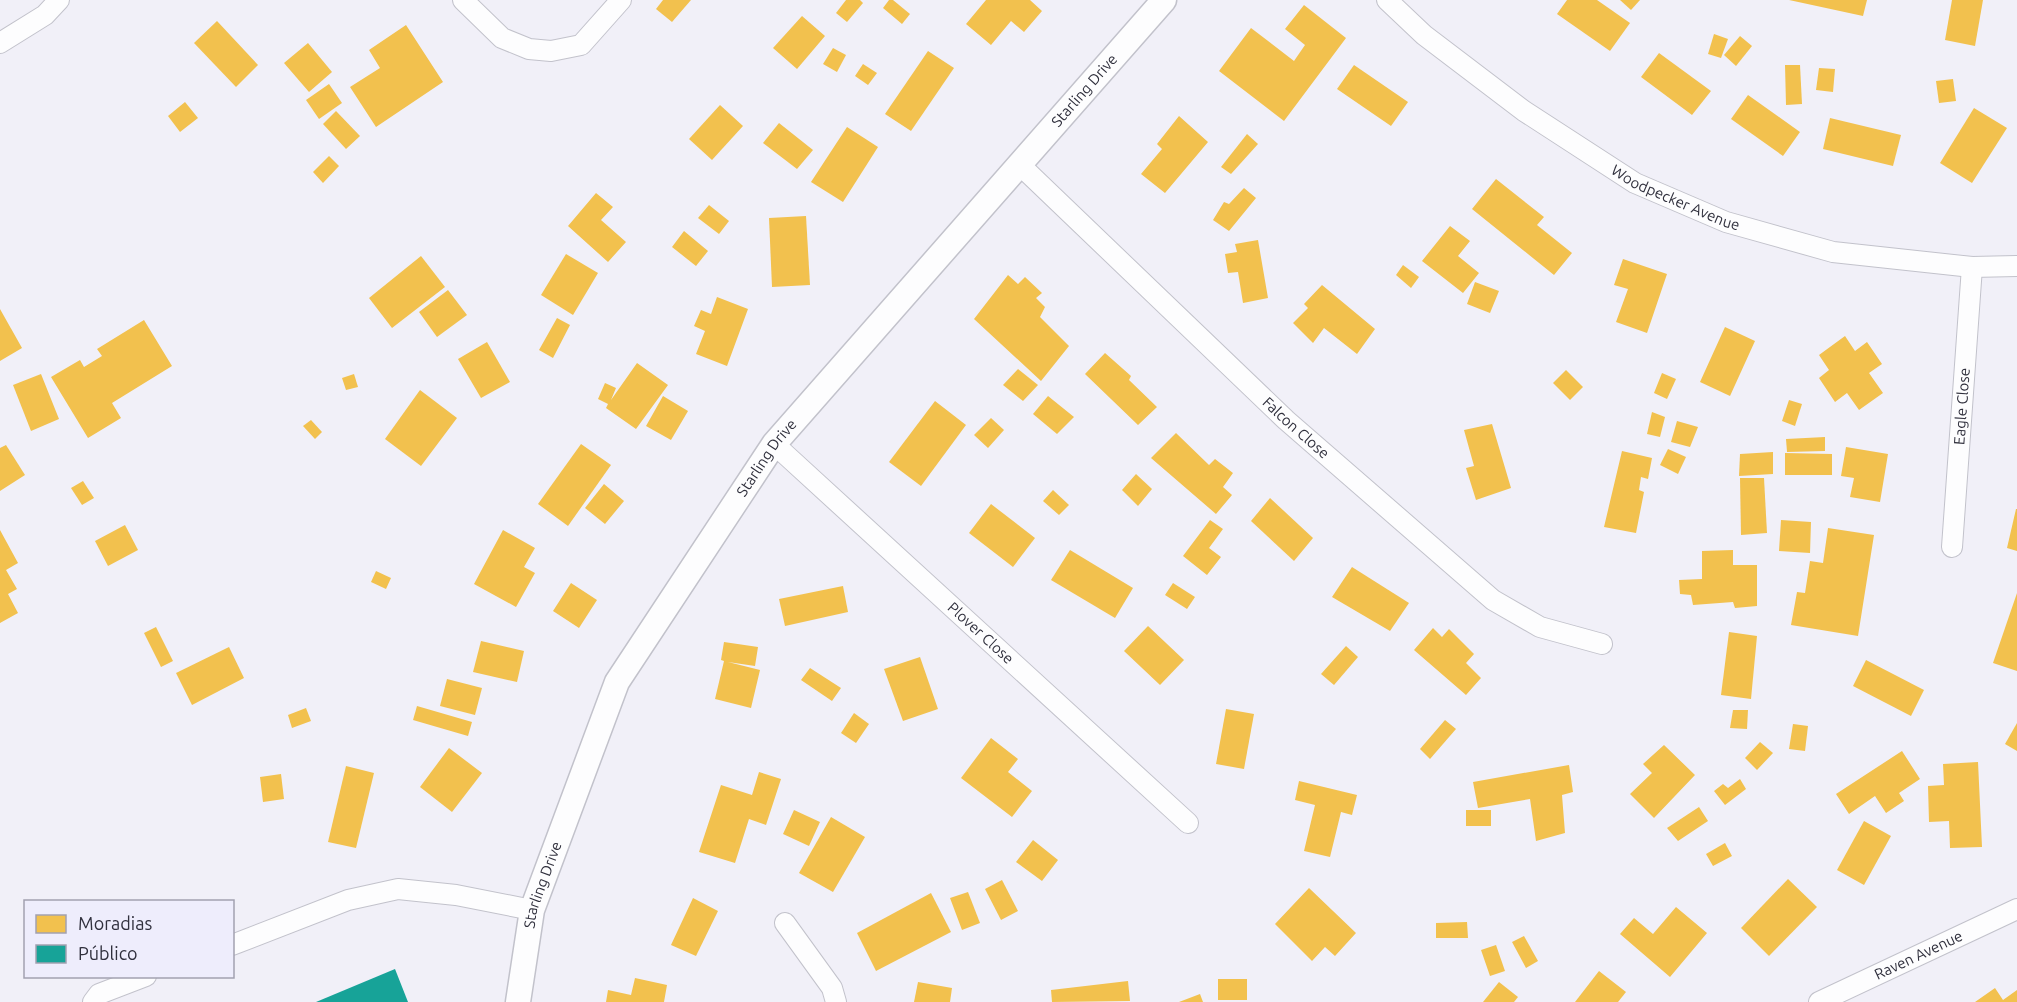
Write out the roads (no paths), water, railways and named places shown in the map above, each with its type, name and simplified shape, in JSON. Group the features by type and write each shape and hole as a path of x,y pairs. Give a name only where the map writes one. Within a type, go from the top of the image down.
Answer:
{"street":[{"path":"0,43 45,15 59,0"},
{"path":"463,0 502,38 529,49 551,51 581,45 621,0"},
{"name":"Starling Drive","path":"518,1002 532,910 617,682 774,444 1164,0"},
{"name":"Woodpecker Avenue","path":"1387,0 1424,35 1524,111 1635,183 1726,222 1833,252 1972,267 2017,266"},
{"name":"Falcon Close","path":"1020,165 1286,420 1493,600 1540,627 1602,644"},
{"name":"Eagle Close","path":"1953,547 1972,267"},
{"name":"Plover Close","path":"774,444 1188,824"},
{"path":"234,944 348,900 398,889 456,895 532,910"},
{"name":"Raven Avenue","path":"1819,1002 2017,909"},
{"path":"785,923 832,988 836,1002"},
{"path":"93,1002 99,994 141,978"}]}
